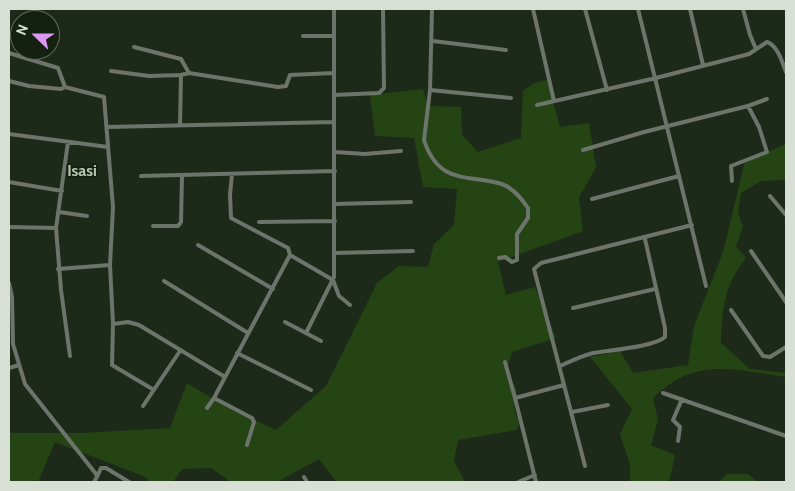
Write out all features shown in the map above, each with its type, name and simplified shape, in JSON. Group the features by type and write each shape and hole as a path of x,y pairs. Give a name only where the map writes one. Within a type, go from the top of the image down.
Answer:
{"street":[{"path":"306,333 333,280 336,221 334,9"},
{"path":"334,95 379,93 384,88 383,9"},
{"path":"432,9 433,41 424,140 426,148 437,162 457,178 501,184 508,187 528,208 528,218 517,234 516,260 512,262 506,257 499,258"},
{"path":"533,9 554,101"},
{"path":"585,9 607,90"},
{"path":"638,9 706,286"},
{"path":"690,9 703,65"},
{"path":"743,9 756,49"},
{"path":"303,36 333,36"},
{"path":"433,41 506,50"},
{"path":"537,104 607,90 749,54 767,42 771,44 786,72"},
{"path":"134,47 181,59 189,73"},
{"path":"9,54 58,68 65,87"},
{"path":"111,71 149,76 189,73 284,87 290,75 334,73"},
{"path":"180,125 181,75"},
{"path":"9,81 29,86 61,89 65,87 104,96 113,207 110,265 113,324 112,365 154,390"},
{"path":"430,90 511,98"},
{"path":"583,150 667,126 748,106 767,99"},
{"path":"732,181 731,166 767,152 759,127 748,106"},
{"path":"107,127 334,122"},
{"path":"9,134 108,147"},
{"path":"68,142 56,228 58,269 70,356"},
{"path":"335,152 364,154 401,151"},
{"path":"141,176 336,171"},
{"path":"207,408 290,255 288,248 231,218 230,195 232,174"},
{"path":"154,226 178,226 181,222 182,176"},
{"path":"592,199 679,176"},
{"path":"9,182 62,191"},
{"path":"770,196 786,215"},
{"path":"336,204 411,202"},
{"path":"59,212 87,216"},
{"path":"259,222 336,221"},
{"path":"585,466 560,366 533,272 534,268 541,264 582,253 692,226"},
{"path":"9,227 56,228"},
{"path":"560,366 594,353 663,339 666,332 645,239"},
{"path":"198,245 272,289"},
{"path":"335,253 413,251"},
{"path":"751,251 786,302"},
{"path":"290,255 333,280 340,296 350,306"},
{"path":"58,269 110,265"},
{"path":"164,281 248,333"},
{"path":"9,284 12,297 11,344 25,384 97,477"},
{"path":"573,308 655,289"},
{"path":"730,310 763,356 770,357 786,347"},
{"path":"113,324 128,322 139,325 225,377"},
{"path":"285,322 321,341"},
{"path":"143,406 180,350"},
{"path":"237,353 311,390"},
{"path":"505,362 536,482"},
{"path":"9,368 19,365"},
{"path":"515,398 564,385"},
{"path":"662,393 786,436"},
{"path":"214,398 252,418 254,422 247,445"},
{"path":"678,442 680,429 674,420 682,399"},
{"path":"572,412 608,404"},
{"path":"94,482 102,468 106,468 129,482"},
{"path":"518,482 535,475"},
{"path":"304,477 308,482"}],"green space":[{"path":"547,80 560,127 589,123 596,167 579,198 583,231 498,262 506,295 535,287 556,338 512,352 506,371 517,390 514,409 519,423 517,430 458,440 454,461 465,482 337,482 319,459 277,482 231,482 211,468 182,469 173,482 146,482 148,478 55,442 38,482 9,482 9,433 83,433 170,428 187,383 225,406 276,430 326,386 377,283 399,266 428,267 434,244 454,225 457,189 423,187 414,138 375,136 370,95 423,89 428,106 461,107 462,135 478,152 521,138 523,91 534,83"},
{"path":"786,144 786,180 761,181 741,193 738,212 743,227 736,246 746,258 733,278 726,298 722,320 721,343 750,369 786,373 786,377 732,369 716,369 684,376 669,385 653,398 658,420 651,445 675,455 669,482 630,482 630,464 620,434 632,409 590,357 620,351 633,373 688,365 694,326 723,252 745,161"},
{"path":"727,474 748,474 758,482 719,482"}],"district":[{"name":"Isasi","path":"82,171"}]}
